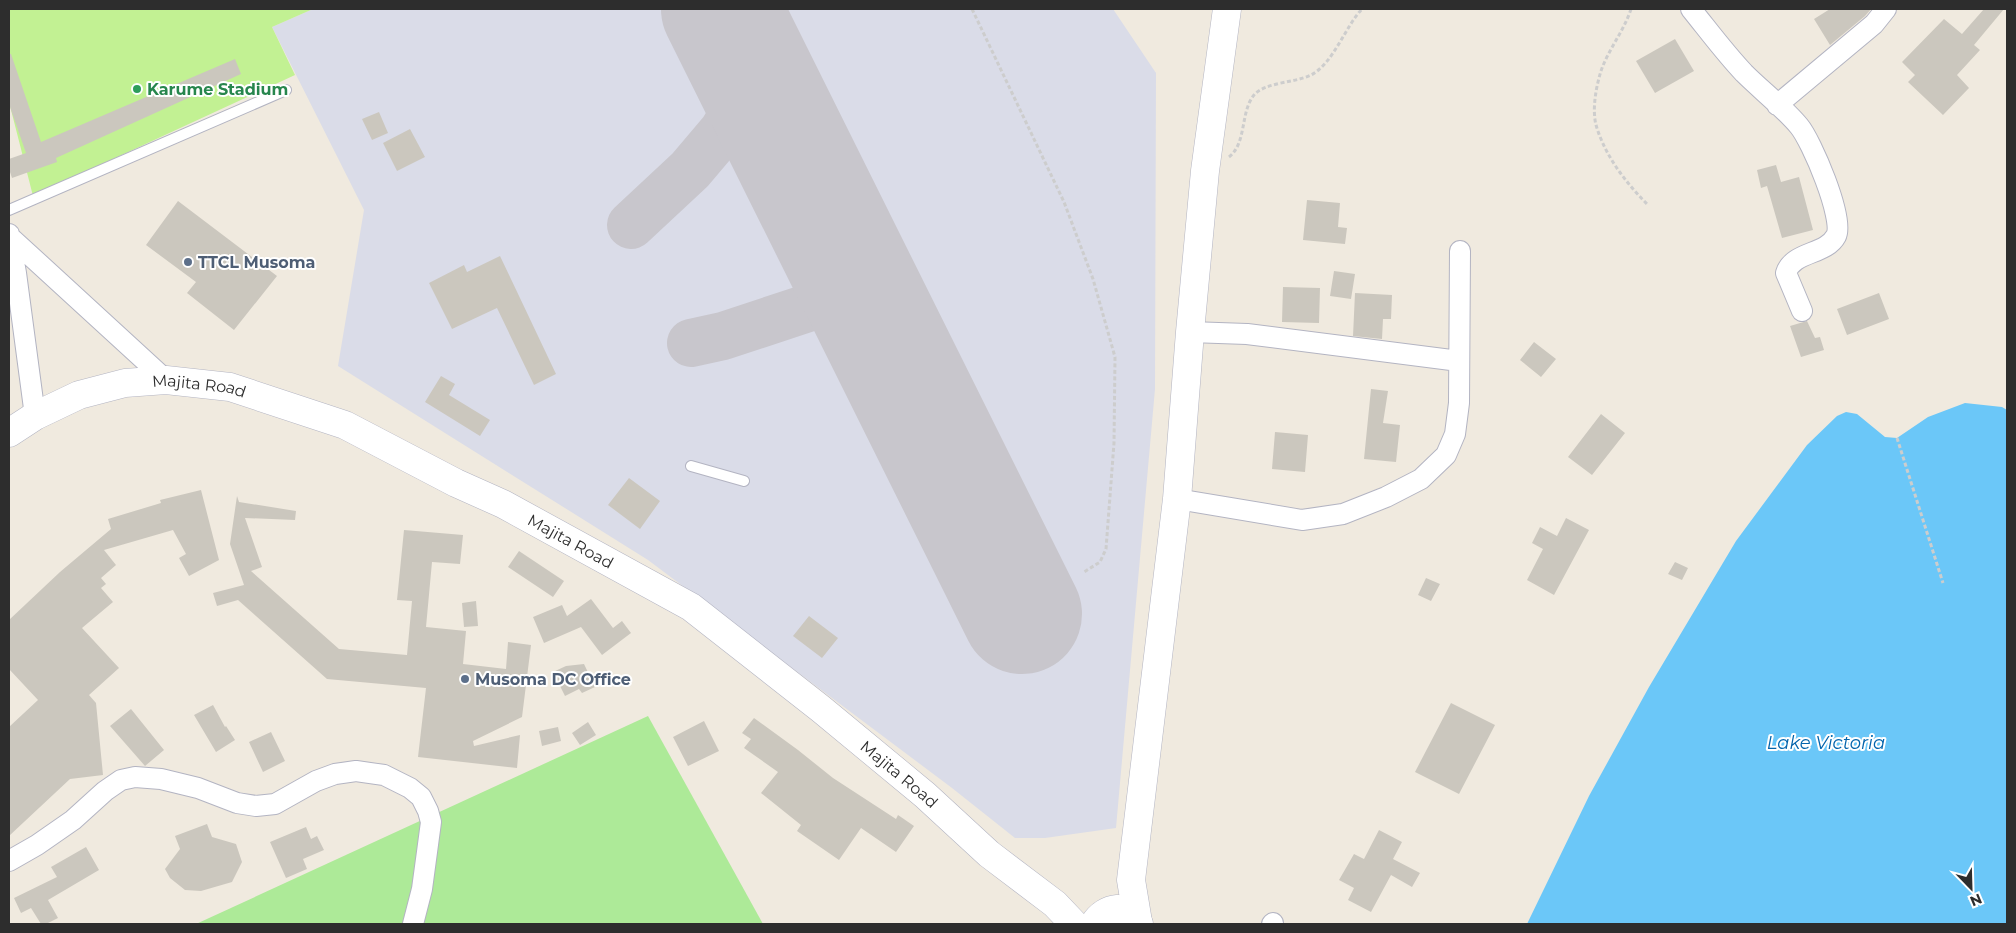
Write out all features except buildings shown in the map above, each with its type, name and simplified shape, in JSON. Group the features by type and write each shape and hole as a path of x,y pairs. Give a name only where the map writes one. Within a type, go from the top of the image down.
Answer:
{"main road":[{"path":"1138,923 1131,880 1177,499 1205,171 1227,9"},
{"name":"Majita Road","path":"9,433 35,416 79,395 125,383 166,380 230,387 344,425 456,483 503,504 691,607 821,709 925,795 989,854 1055,904 1095,919"},
{"path":"1095,919 1131,880"},
{"path":"1095,919 1122,909 1132,914 1138,923"}],"street":[{"path":"1691,9 1742,71 1799,126 1818,160 1829,188 1837,230 1836,236 1827,244 1791,263 1786,273 1802,311"},
{"path":"1777,105 1874,24 1886,9"},
{"path":"10,235 166,380"},
{"path":"10,235 35,416"},
{"path":"1177,499 1302,520 1343,514 1386,497 1421,479 1446,455 1455,434 1459,403 1460,252"},
{"path":"1190,332 1247,334 1459,361"},
{"path":"9,861 73,820 105,791 121,780 136,777 161,780 198,788 236,803 256,806 275,804 316,781 335,774 356,771 384,775 410,788 421,797 428,811 430,822 426,861 422,889 413,924"}],"lane":[{"path":"9,210 286,90"},
{"path":"691,466 744,481"}],"path":[{"path":"972,9 1064,202 1093,279 1115,357 1114,444 1106,549 1100,562 1084,572"},
{"path":"1205,171 1224,162 1236,152 1247,106 1255,94 1260,89 1313,74 1324,65 1362,9"},
{"path":"1631,9 1602,70 1596,97 1596,124 1609,153 1627,184 1648,206"},
{"path":"1897,438 1942,583"}],"shaded area":[{"path":"313,9 1113,9 1156,73 1155,389 1116,828 1045,838 1015,838 952,788 648,560 338,366 364,210 272,27"}],"green space":[{"name":"Karume Stadium","path":"9,9 313,9 272,27 295,75 33,196 9,102"},
{"path":"648,716 763,924 196,924"}],"water":[{"name":"Lake Victoria","path":"1965,403 2002,407 2007,410 2007,924 1527,924 1589,796 1649,687 1736,541 1807,445 1837,416 1846,412 1857,414 1885,437 1897,438 1928,417"}],"taxiway":[{"path":"631,225 690,170 723,131 740,103 751,69"},
{"path":"691,343 723,336 820,304 860,288"}],"runway":[{"path":"721,9 1022,614"}],"place":[{"name":"Karume Stadium","path":"137,89"},
{"name":"TTCL Musoma","path":"188,262"},
{"name":"Musoma DC Office","path":"465,679"}]}
